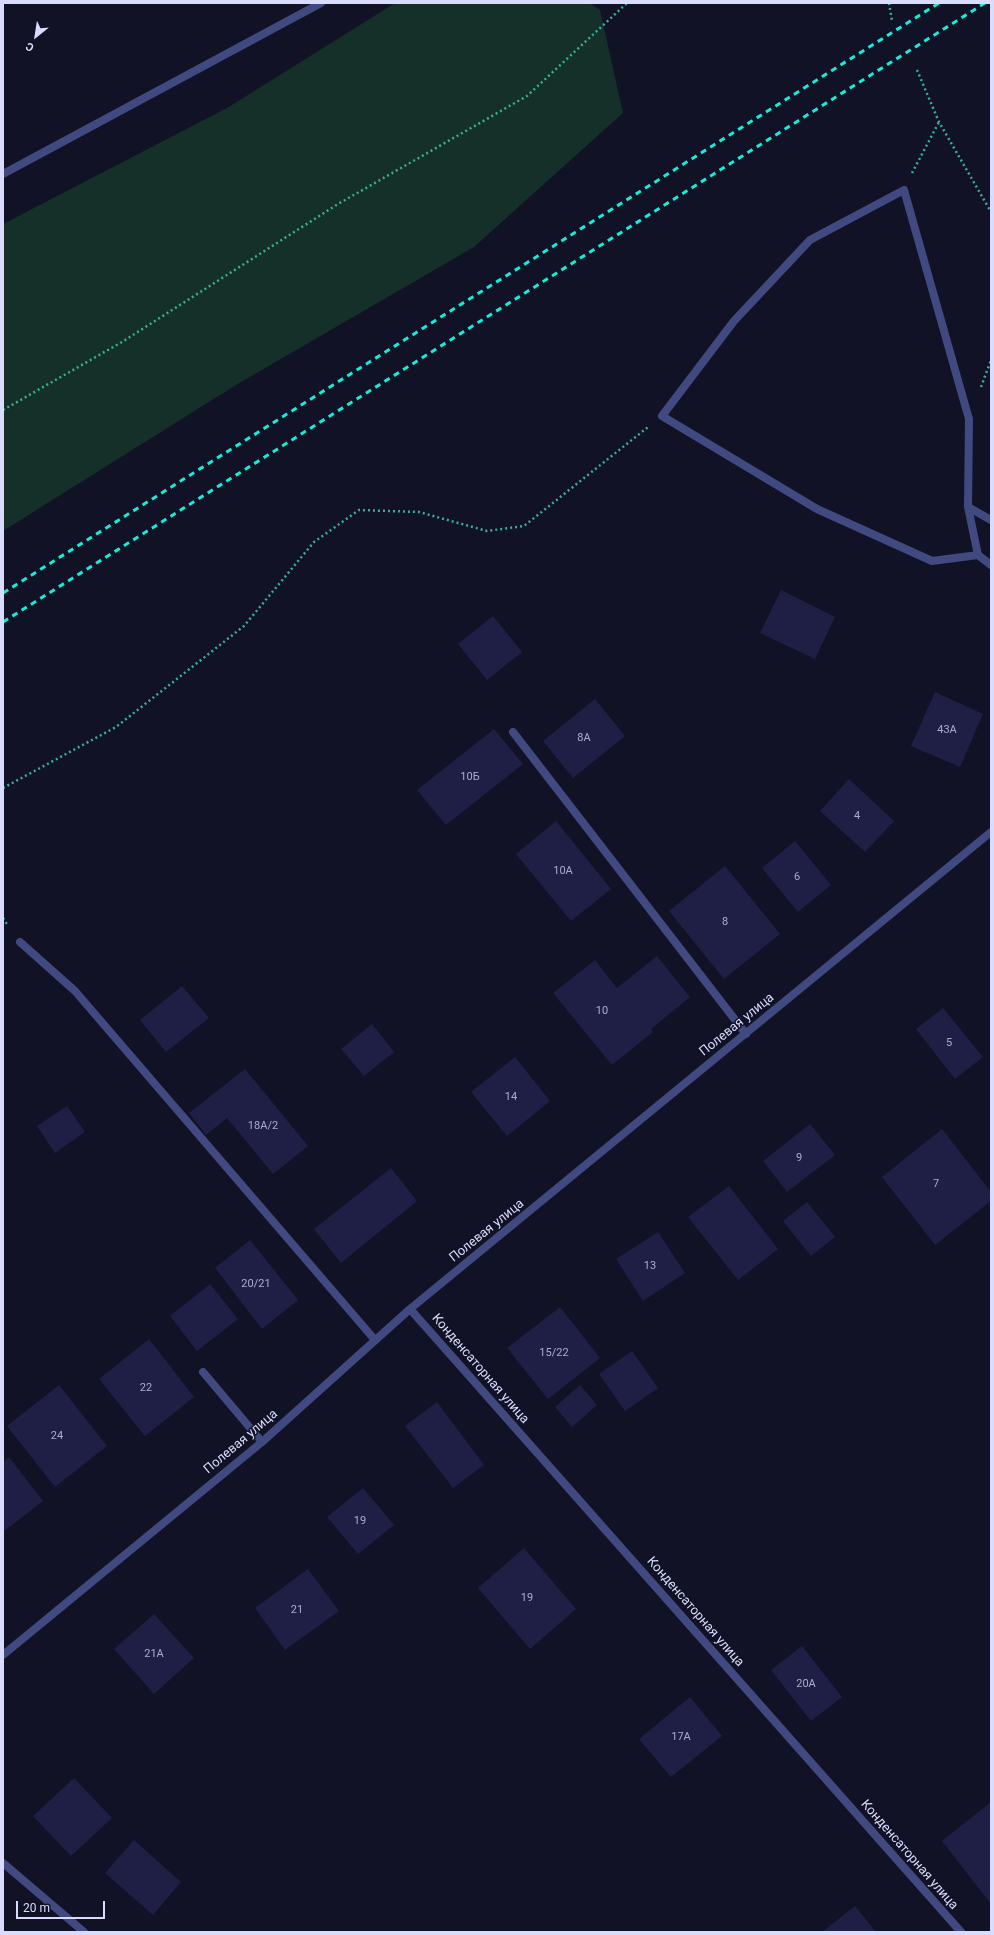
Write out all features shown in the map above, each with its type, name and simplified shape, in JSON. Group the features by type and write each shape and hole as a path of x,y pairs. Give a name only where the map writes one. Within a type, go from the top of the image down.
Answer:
{"street":[{"path":"3,174 320,3"},
{"path":"978,554 932,561 817,509 662,416 734,321 810,240 904,190 969,419 968,508 978,554 991,565"},
{"path":"968,508 991,520"},
{"path":"513,732 746,1034"},
{"name":"Полевая улица","path":"3,1654 262,1442 410,1309 991,832"},
{"path":"20,942 75,991 375,1340"},
{"name":"Конденсаторная улица","path":"410,1309 961,1932"},
{"path":"203,1372 262,1442"},
{"path":"3,1863 84,1932"}],"path":[{"path":"3,410 122,342 338,204 527,96 627,3"},
{"path":"889,3 892,21"},
{"path":"917,70 939,122 991,212"},
{"path":"904,190 939,122"},
{"path":"3,788 116,727 244,626 314,542 359,510 419,512 487,531 524,526 662,416"}],"green space":[{"path":"395,3 590,3 600,10 623,113 474,247 236,385 3,531 3,224 227,108"}],"building":[{"path":"781,590 835,617 815,659 760,633"},
{"path":"493,616 522,652 487,680 458,644"},
{"path":"935,692 983,714 960,767 911,746"},
{"path":"595,699 625,736 573,778 543,741"},
{"path":"494,729 523,764 446,825 417,790"},
{"path":"849,779 894,821 865,852 820,811"},
{"path":"556,821 611,889 571,921 516,854"},
{"path":"795,841 831,885 798,912 762,868"},
{"path":"725,866 780,934 724,979 669,911"},
{"path":"657,956 690,997 651,1029 653,1032 612,1065 553,993 595,960 617,988"},
{"path":"182,986 209,1018 166,1052 140,1020"},
{"path":"943,1008 983,1057 955,1079 916,1029"},
{"path":"372,1024 394,1052 364,1076 341,1049"},
{"path":"515,1057 550,1101 507,1136 471,1092"},
{"path":"245,1069 308,1146 273,1174 227,1118 206,1135 189,1113"},
{"path":"67,1106 85,1132 55,1153 37,1126"},
{"path":"810,1124 835,1155 787,1192 763,1161"},
{"path":"942,1129 991,1192 991,1201 935,1245 882,1177"},
{"path":"391,1168 417,1201 341,1263 314,1229"},
{"path":"729,1186 778,1249 738,1280 688,1217"},
{"path":"807,1202 835,1237 811,1256 783,1221"},
{"path":"658,1232 685,1273 643,1301 616,1259"},
{"path":"250,1240 298,1300 262,1329 215,1268"},
{"path":"210,1284 238,1319 197,1351 170,1316"},
{"path":"560,1307 600,1358 548,1399 507,1348"},
{"path":"149,1339 194,1397 145,1436 99,1379"},
{"path":"632,1351 658,1388 625,1411 599,1374"},
{"path":"59,1385 107,1446 55,1487 7,1426"},
{"path":"580,1385 597,1405 572,1427 555,1407"},
{"path":"437,1402 484,1465 453,1488 405,1426"},
{"path":"9,1457 43,1501 3,1532 3,1462"},
{"path":"363,1488 394,1525 358,1554 327,1517"},
{"path":"524,1548 576,1609 530,1649 478,1588"},
{"path":"308,1569 339,1611 285,1650 255,1608"},
{"path":"154,1614 194,1658 154,1694 114,1649"},
{"path":"802,1646 842,1697 811,1721 771,1670"},
{"path":"690,1697 722,1736 671,1777 639,1739"},
{"path":"74,1778 112,1818 71,1856 33,1816"},
{"path":"991,1802 991,1904 942,1841"},
{"path":"134,1840 181,1882 153,1915 105,1873"},
{"path":"855,1906 876,1932 822,1932"}],"railway":[{"path":"3,593 939,3"},
{"path":"3,622 985,3"}]}
